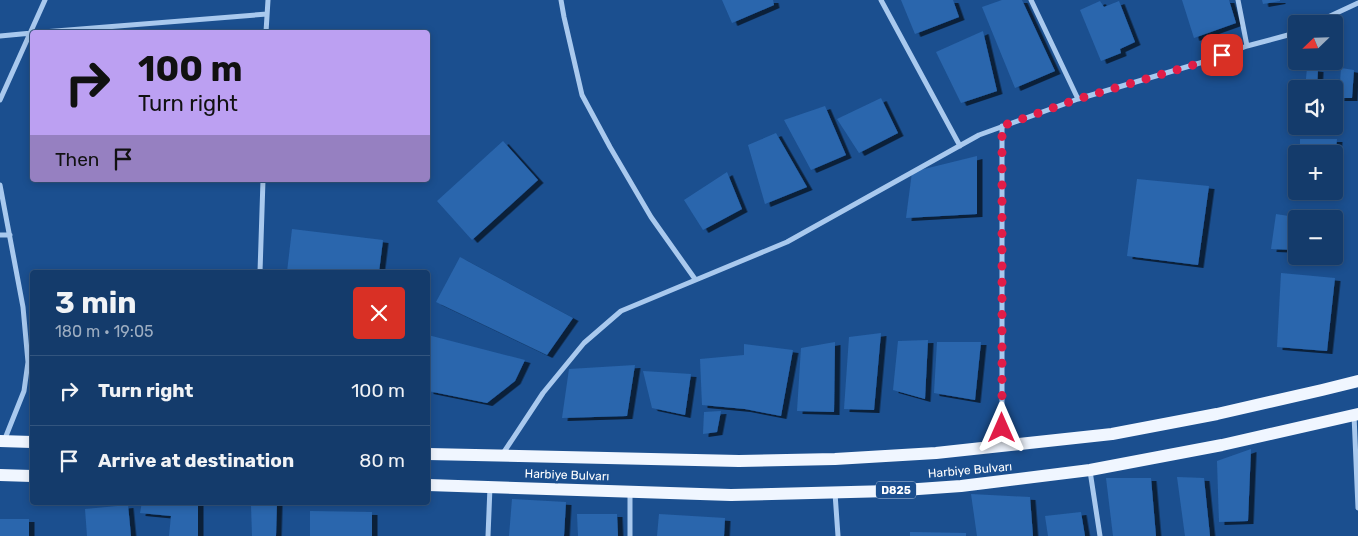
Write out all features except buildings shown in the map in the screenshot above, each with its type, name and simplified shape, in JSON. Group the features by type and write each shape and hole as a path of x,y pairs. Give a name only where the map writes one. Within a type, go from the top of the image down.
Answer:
{"main road":[{"name":"Harbiye Bulvarı","path":"430,454 748,460 844,458 936,453 1112,434 1217,414 1358,381"},
{"name":"Harbiye Bulvarı","path":"430,485 731,495 890,491 961,486 1090,470 1222,445 1356,414"},
{"path":"2,441 30,442"},
{"path":"0,475 30,476"}],"street":[{"path":"33,30 45,0"},
{"path":"266,30 268,0"},
{"path":"561,0 582,95 651,217 695,279"},
{"path":"881,0 960,146"},
{"path":"1031,0 1078,99"},
{"path":"1238,0 1247,46"},
{"path":"1332,15 1358,3"},
{"path":"68,30 267,14"},
{"path":"0,36 30,34"},
{"path":"501,456 543,393 584,344 621,310 787,242 979,135 1078,99 1288,35"},
{"path":"0,100 30,36"},
{"path":"1002,126 1002,447"},
{"path":"260,270 262,182"},
{"path":"0,185 23,307 28,362 24,391 2,441"},
{"path":"0,235 10,235"},
{"path":"1356,414 1358,508"},
{"path":"1090,470 1100,536"},
{"path":"488,536 490,487"},
{"path":"630,491 630,536"},
{"path":"835,492 838,536"}],"route":[{"path":"1002,428 1002,126 1078,99 1222,55"}]}
